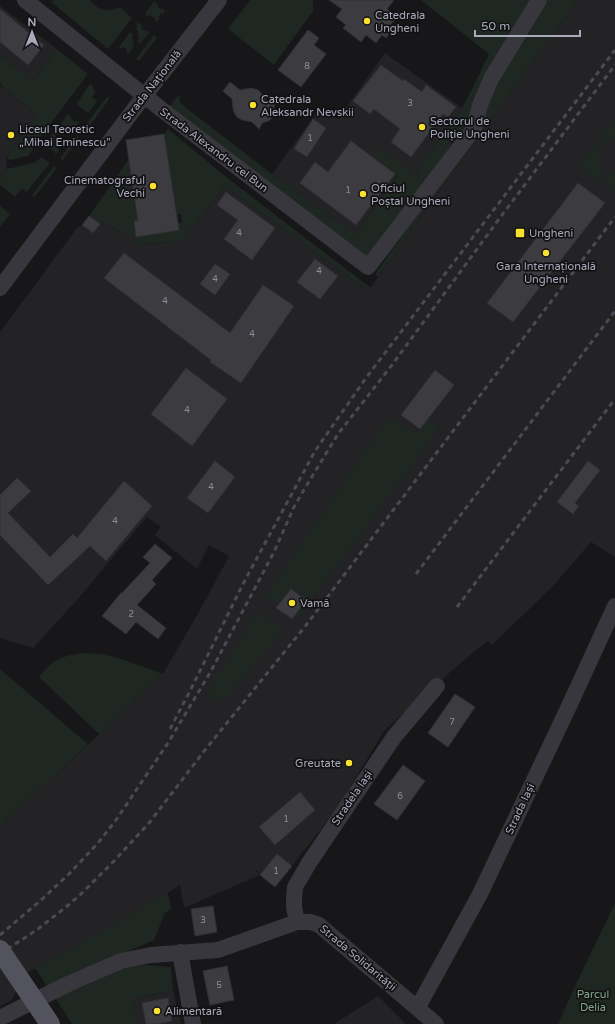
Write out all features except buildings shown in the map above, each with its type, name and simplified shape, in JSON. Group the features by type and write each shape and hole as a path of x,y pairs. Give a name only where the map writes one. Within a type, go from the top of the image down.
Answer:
{"main road":[{"path":"0,950 50,1024"}],"street":[{"name":"Strada Alexandru cel Bun","path":"25,0 144,96 368,267 474,128 480,104 491,79 539,0"},
{"name":"Strada Națională","path":"0,288 144,96 219,0"},
{"name":"Strada Iași","path":"418,1007 480,894 615,606"},
{"name":"Stradela Iași","path":"296,922 294,907 295,887 309,863 394,737 437,686"},
{"name":"Strada Solidarității","path":"0,1018 68,984 121,961 151,955 218,950 296,922 311,922 319,925 418,1007 436,1024"},
{"path":"180,952 193,1024"}],"shaded area":[{"path":"578,0 615,0 615,557 591,542 552,587 492,645 487,641 384,731 337,809 275,887 249,864 260,875 184,908 180,884 164,896 27,973 11,1001 0,1006 0,827 163,674 229,556 209,545 197,569 155,535 161,527 147,517 76,601 33,648 0,638 0,332 77,228 82,225 93,233 102,221 142,245 183,240 225,186 368,291 487,124"},
{"path":"0,6 57,49 33,81 0,56"},
{"path":"385,53 462,108 415,174 379,149 398,175 355,234 272,174 321,107 338,119"},
{"name":"Liceul Teoretic „Mihai Eminescu”","path":"0,86 37,114 6,157 7,169 0,180"},
{"path":"173,990 181,1024 138,1024 133,999"},
{"path":"378,996 406,1024 334,1024"}],"green space":[{"path":"53,0 90,0 96,6 104,10 112,10 120,7 132,18 108,49 51,2"},
{"path":"250,0 313,0 313,11 274,65 228,29"},
{"path":"421,0 533,0 496,58 467,123 431,174 366,258 168,108 179,95 180,103 272,174 355,234 398,176 373,157 379,148 415,174 462,108 489,54"},
{"path":"544,0 578,0 378,277 375,274 475,136 492,87"},
{"path":"154,1 158,4 157,6 165,11 158,17 160,18 157,22 150,15 148,17 145,14"},
{"path":"138,22 142,26 141,28 146,32 147,30 150,32 140,44 138,42 139,35 137,34 138,32 136,28 138,26 136,25"},
{"path":"130,32 133,35 132,39 134,40 132,42 134,43 132,45 134,46 128,54 126,52 127,50 123,47 121,49 119,47"},
{"path":"154,35 157,38 139,61 136,59"},
{"path":"57,49 88,74 32,148 33,149 28,156 10,160 6,157 37,114 3,88 0,82 0,56 33,81"},
{"path":"90,84 96,92 92,97 97,101 88,113 76,104"},
{"path":"107,97 110,98 86,131 83,128"},
{"path":"68,114 71,116 70,118 79,123 72,129 74,130 71,134 64,127 62,129 59,126"},
{"path":"615,118 615,137 604,142 600,138"},
{"path":"168,129 230,180 371,288 368,291 225,186 183,240 142,245 102,221 100,224 89,216 129,159 138,221 134,221 182,223 181,214 177,214 164,134"},
{"path":"53,133 56,136 55,138 64,142 57,148 59,150 56,154 48,147 43,146"},
{"path":"77,136 80,138 62,161 60,158"},
{"path":"596,143 601,147 600,158 604,168 597,180 578,166"},
{"path":"41,157 50,163 27,192 22,189 15,197 0,185 0,180 7,169 36,162"},
{"path":"54,166 57,168 34,198 32,195"},
{"path":"609,172 615,174 615,193 602,183"},
{"path":"0,206 10,214 0,227"},
{"path":"389,416 415,434 428,418 439,427 370,523 298,617 295,615 306,600 291,589 278,605 267,597"},
{"path":"258,611 282,627 283,630 226,699 218,700 207,692"},
{"path":"84,653 102,654 119,658 163,674 99,734 39,677 58,659 69,655"},
{"path":"0,669 88,744 0,827"},
{"path":"168,893 171,909 165,913 154,940 47,986 35,968"},
{"name":"Parcul Delia","path":"615,903 615,1024 558,1024 575,986"},
{"path":"145,965 171,967 173,990 133,999 138,1024 72,1024 54,996 114,970"}],"railway":[{"path":"170,729 243,584 315,451 366,378 615,50"},
{"path":"0,935 69,874 98,843 116,820 168,743 211,671 274,552 294,507 338,434 392,365 499,219 615,65"},
{"path":"0,954 38,929 80,895 149,823 205,750 307,624 615,217"},
{"path":"416,574 615,311"},
{"path":"457,607 615,399"}],"place":[{"name":"Catedrala Ungheni","path":"367,21"},
{"name":"Catedrala Aleksandr Nevskii","path":"253,105"},
{"name":"Sectorul de Poliție Ungheni","path":"422,127"},
{"name":"Liceul Teoretic „Mihai Eminescu”","path":"11,135"},
{"name":"Cinematograful Vechi","path":"153,186"},
{"name":"Oficiul Poștal Ungheni","path":"363,194"},
{"name":"Ungheni","path":"520,233"},
{"name":"Gara Internațională Ungheni","path":"546,253"},
{"name":"Vamă","path":"292,603"},
{"name":"Greutate","path":"349,763"},
{"name":"Alimentară","path":"157,1011"}]}
